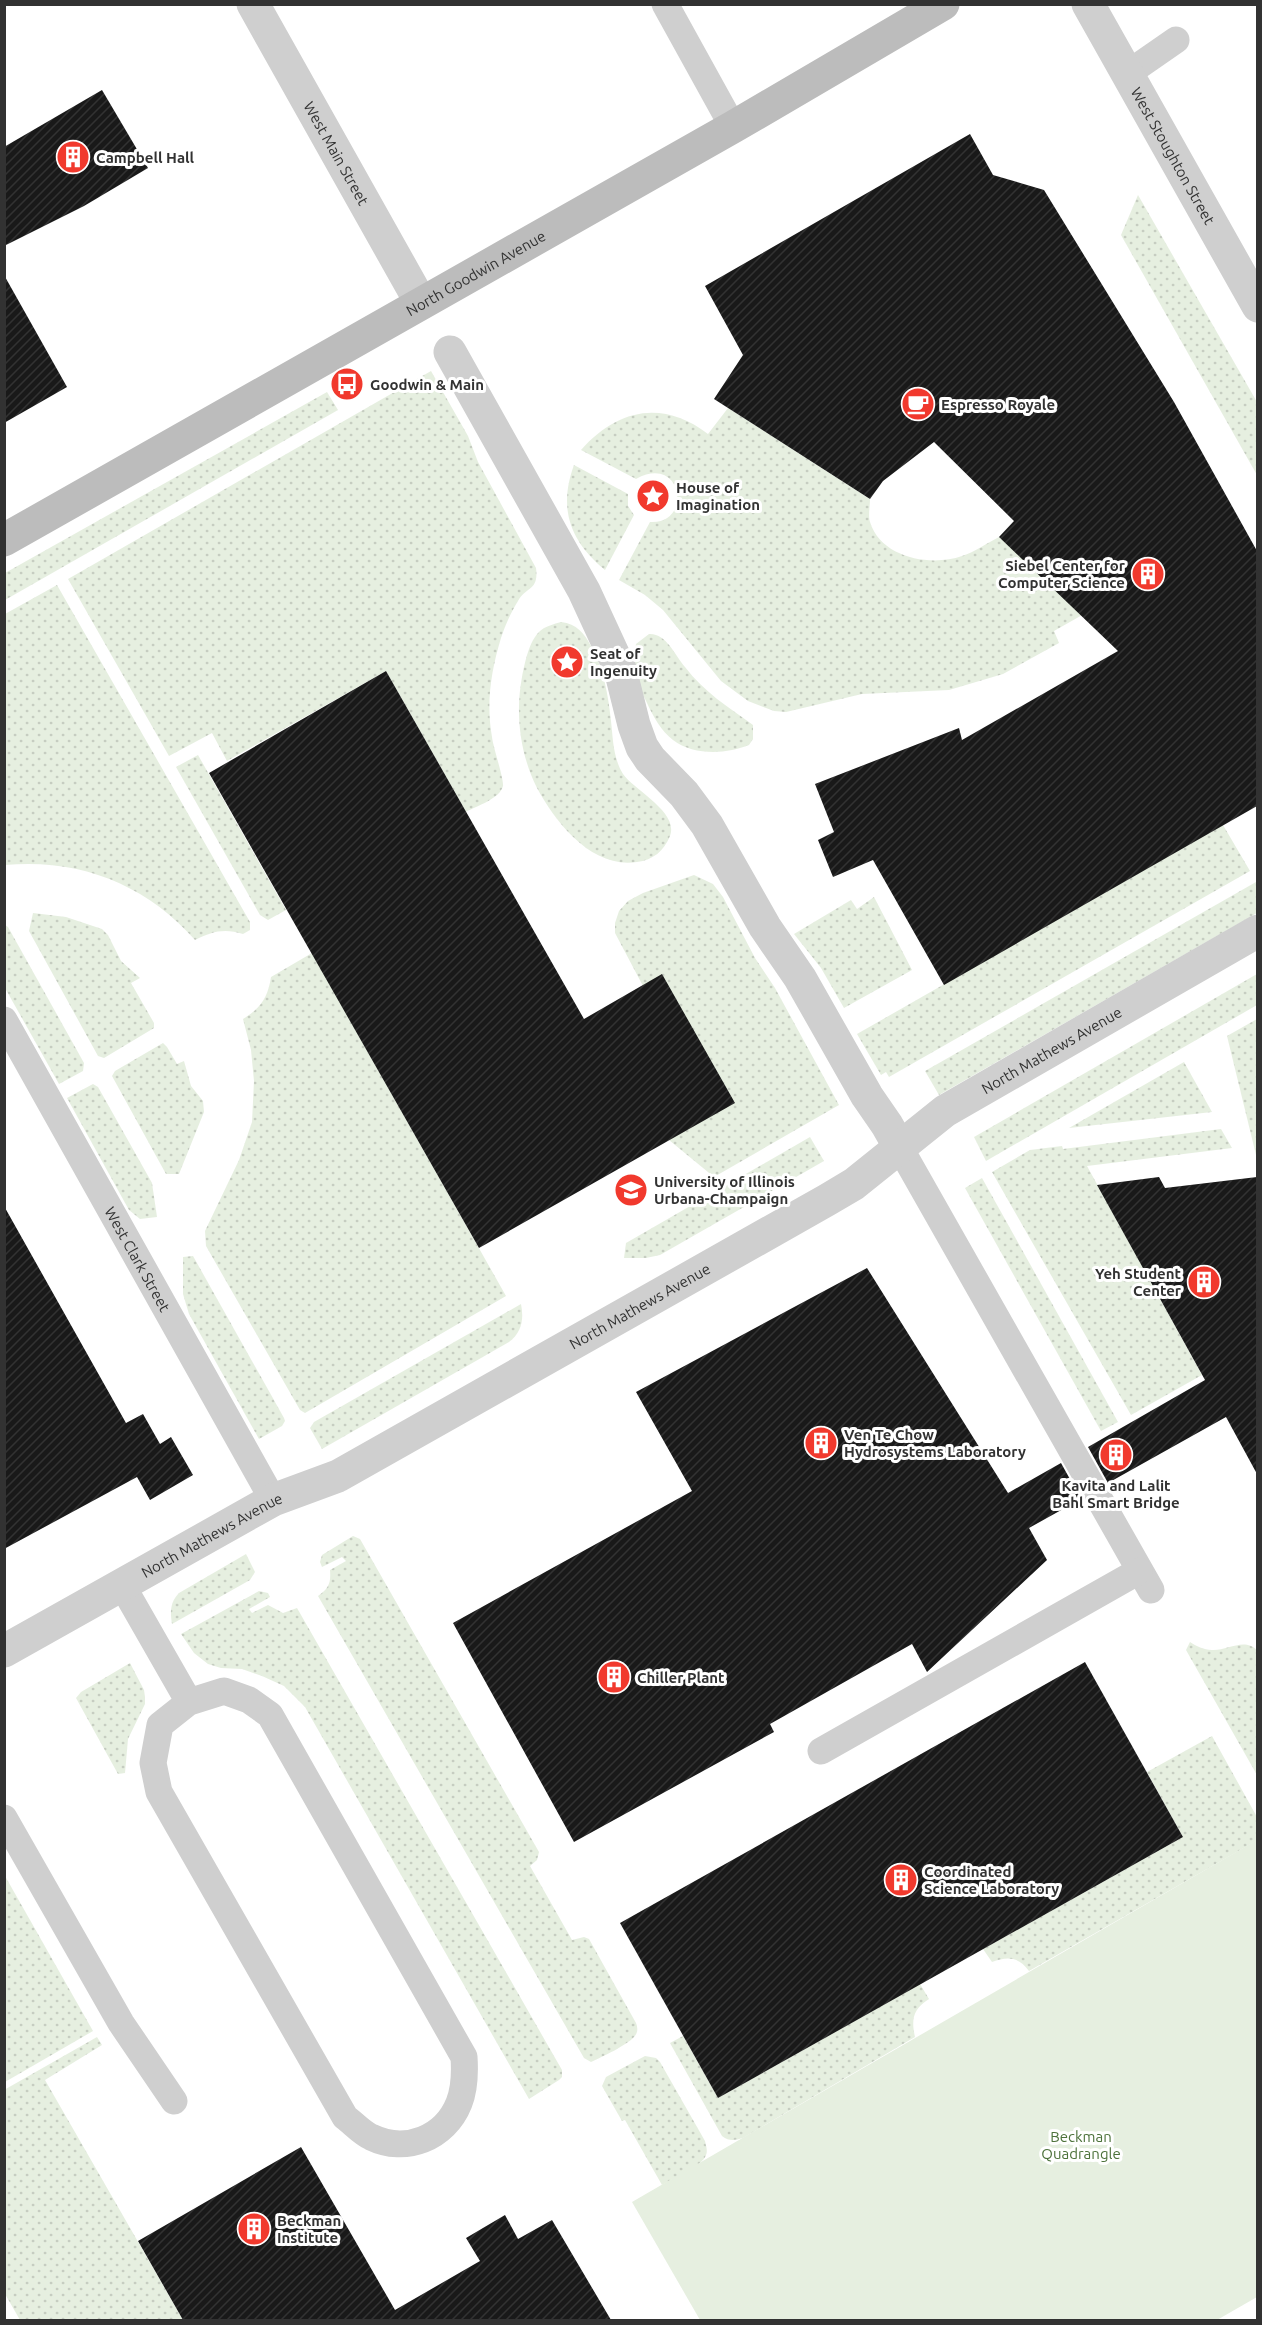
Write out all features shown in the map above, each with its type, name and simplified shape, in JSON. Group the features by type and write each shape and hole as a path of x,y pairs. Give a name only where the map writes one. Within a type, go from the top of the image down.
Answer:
{"street":[{"name":"West Main Street","path":"253,4 421,303"},
{"name":"North Goodwin Avenue","path":"4,540 733,127 943,4"},
{"name":"West Stoughton Street","path":"1088,4 1257,306"},
{"path":"450,352 584,591 620,669 642,747 650,759 684,794 707,825 771,937 800,978 867,1096 900,1148"},
{"name":"North Mathews Avenue","path":"4,1651 273,1500 338,1476 854,1184 945,1111 1257,931"}],"lane":[{"path":"665,4 733,127"},
{"path":"1127,74 1176,40"},
{"name":"West Clark Street","path":"4,1020 273,1500"},
{"path":"821,1751 1145,1581 900,1148"},
{"path":"122,1585 189,1702"},
{"path":"224,1691 249,1700 270,1715 464,2057 465,2077 459,2102 449,2119 435,2135 413,2143 396,2144 370,2137 345,2117 159,1792 153,1763 160,1725 189,1702 224,1691"},
{"path":"4,1818 121,2023 174,2101"}],"green space":[{"path":"1138,195 1257,402 1257,475 1121,235"},
{"path":"431,371 468,436 478,462 536,568 534,585 521,596 506,624 492,675 490,724 503,782 501,791 493,798 466,812 386,671 227,761 212,733 169,756 68,579"},
{"path":"327,392 338,410 5,600 5,573"},
{"path":"728,408 870,499 869,520 876,534 896,551 922,560 950,559 972,552 999,537 1084,614 1054,631 1059,643 1003,674 949,690 862,694 786,712 774,711 748,701 721,681 663,610 645,595 619,580 650,522 664,520 673,513 677,503 677,492 672,482 664,475 652,474 636,479 581,450 610,425 641,414 658,413 674,416 708,434"},
{"path":"574,465 628,494 628,506 634,515 605,570 583,548 570,523 567,496"},
{"path":"57,585 250,922 250,930 243,934 219,931 195,940 176,920 155,904 109,879 59,866 5,865 5,614"},
{"path":"561,622 576,627 583,633 599,664 607,692 615,755 623,774 668,818 671,827 668,841 657,854 648,859 621,862 605,858 577,841 545,802 526,762 520,734 519,705 528,652 540,631"},
{"path":"649,634 665,641 700,684 753,725 753,739 749,745 721,752 700,751 681,745 665,732 649,708 636,674 636,644"},
{"path":"198,755 286,910 268,920 260,915 176,767"},
{"path":"1223,825 1250,871 889,1077 886,1072 881,1075 857,1034"},
{"path":"694,875 713,884 723,897 839,1105 714,1177 669,1140 643,986 615,933 619,911 628,901 643,893"},
{"path":"1256,882 1257,913 939,1095 925,1071"},
{"path":"874,897 912,970 844,1008 821,968 794,934 851,900 857,909"},
{"path":"33,913 66,917 102,929 108,935 121,961 140,978 131,983 154,1023 154,1028 104,1058 98,1056 29,931"},
{"path":"5,925 84,1063 83,1071 59,1084 5,988"},
{"path":"312,953 506,1296 305,1413 300,1410 206,1246 205,1231 239,1160 252,1122 254,1081 251,1050 243,1019 255,1011 263,1001 271,977"},
{"path":"1257,974 1257,1005 986,1161 974,1137"},
{"path":"1257,1019 1258,1158 1257,1159 1227,1036"},
{"path":"163,1043 177,1064 184,1061 191,1086 203,1101 204,1112 179,1174 166,1174 112,1076 115,1071"},
{"path":"1184,1062 1212,1112 1069,1128"},
{"path":"93,1084 98,1087 152,1183 157,1217 140,1219 129,1210 67,1098"},
{"path":"1221,1129 1232,1148 1087,1166 1202,1375 1131,1415 992,1172 1030,1150 1062,1146 1063,1149"},
{"path":"810,1137 824,1161 660,1255 646,1258 624,1258 626,1243"},
{"path":"982,1178 1118,1422 1101,1431 965,1188"},
{"path":"193,1256 284,1418 282,1426 259,1439 189,1314 183,1294 183,1257"},
{"path":"521,1304 521,1325 517,1334 509,1342 322,1449 310,1428 314,1422"},
{"path":"353,1536 360,1539 539,1852 537,1860 530,1866 572,1940 584,1937 589,1939 636,2023 635,2035 614,2051 591,2062 584,2058 318,1596 328,1585 330,1570 346,1561 342,1557 322,1567 320,1562 322,1555"},
{"path":"246,1554 255,1572 250,1580 172,1624 171,1607 179,1593"},
{"path":"259,1591 268,1593 270,1597 249,1609 252,1613 268,1605 283,1613 297,1608 562,2070 562,2077 559,2080 529,2099 305,1707 284,1686 262,1676 242,1669 221,1668 208,1664 194,1653 181,1634"},
{"path":"1190,1642 1209,1650 1247,1645 1257,1650 1257,1775 1186,1650"},
{"path":"130,1663 144,1690 145,1704 128,1739 125,1773 118,1774 76,1698 81,1692"},
{"path":"1212,1736 1257,1817 1256,1841 1029,1971 1013,1959 992,1962 983,1949 1183,1837 1147,1772"},
{"name":"Beckman Quadrangle","path":"1257,1840 1257,2297 1217,2320 700,2320 632,2202"},
{"path":"5,1876 93,2031 4,2082"},
{"path":"920,1984 929,1999 916,2011 913,2025 915,2037 743,2138 730,2140 722,2136 670,2043 683,2036 718,2098"},
{"path":"97,2037 102,2045 45,2080 183,2320 20,2320 5,2294 4,2090"},
{"path":"645,2056 656,2058 660,2062 707,2148 706,2155 699,2164 662,2185 625,2120 622,2121 602,2086 606,2077"}],"building":[{"name":"Campbell Hall","path":"102,90 148,168 84,206 4,246 4,147"},
{"name":"Siebel Center for Computer Science","path":"970,134 993,175 1044,190 1174,402 1257,551 1257,806 944,985 873,860 833,877 818,840 834,832 815,784 959,728 962,740 1118,651 999,537 1014,521 934,442 883,481 870,499 714,399 743,355 705,286"},
{"path":"4,275 67,387 4,423"},
{"path":"386,671 584,1019 662,974 735,1103 479,1248 209,773"},
{"name":"Yeh Student Center","path":"1159,1177 1165,1188 1257,1177 1257,1474 1226,1417 1108,1483 1088,1447 1205,1380 1097,1185"},
{"path":"4,1206 126,1423 143,1414 160,1444 171,1437 193,1475 150,1500 137,1477 4,1549"},
{"path":"867,1268 1008,1493 1061,1463 1081,1499 1029,1528 1047,1560 927,1672 912,1644 770,1724 774,1732 574,1842 453,1623 692,1491 636,1392"},
{"name":"Coordinated Science Laboratory","path":"1085,1662 1183,1837 718,2098 620,1923"},
{"name":"Beckman Institute","path":"301,2147 395,2310 480,2261 466,2238 505,2215 518,2239 552,2220 611,2320 183,2320 138,2241"}],"place":[{"name":"Campbell Hall","path":"73,157"},
{"name":"Goodwin & Main","path":"347,384"},
{"name":"Espresso Royale","path":"918,404"},
{"name":"House of Imagination","path":"653,496"},
{"name":"Siebel Center for Computer Science","path":"1148,574"},
{"name":"Seat of Ingenuity","path":"567,662"},
{"name":"University of Illinois Urbana-Champaign","path":"631,1190"},
{"name":"Yeh Student Center","path":"1204,1282"},
{"name":"Ven Te Chow Hydrosystems Laboratory","path":"821,1443"},
{"name":"Kavita and Lalit Bahl Smart Bridge","path":"1116,1455"},
{"name":"Chiller Plant","path":"614,1677"},
{"name":"Coordinated Science Laboratory","path":"901,1880"},
{"name":"Beckman Institute","path":"254,2229"}]}
